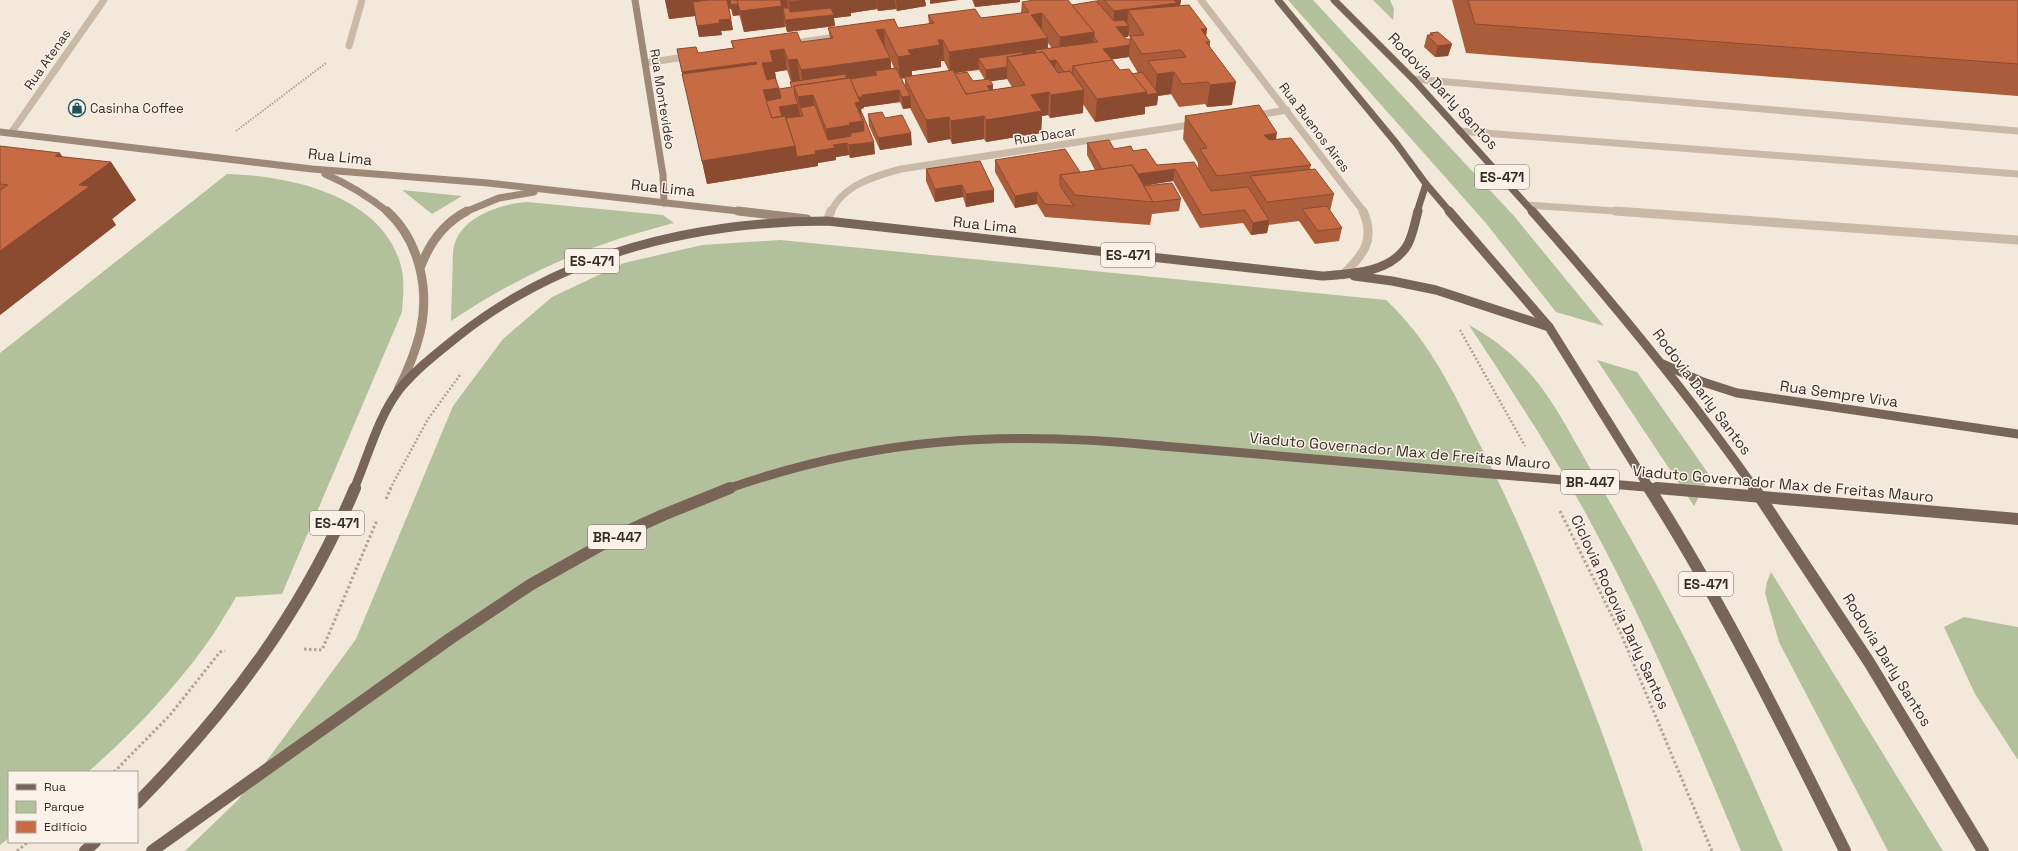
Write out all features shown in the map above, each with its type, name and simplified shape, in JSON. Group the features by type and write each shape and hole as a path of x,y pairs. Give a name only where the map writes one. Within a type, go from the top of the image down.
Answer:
{"main road":[{"name":"ES-471","path":"1278,0 1396,143 1426,184 1550,326 1610,426 1665,513 1724,614 1787,733 1845,851"},
{"name":"Rodovia Darly Santos","path":"1334,0 1413,80 1527,205 1610,300 1661,363 1754,486 1840,614 1917,738 1983,851"},
{"path":"1343,275 1379,267 1400,253 1407,245 1415,221 1420,197 1426,184"},
{"name":"ES-471","path":"138,802 201,735 237,692 269,648 295,606 347,504 374,437 396,394 425,364 456,337 490,313 526,292 601,257 646,243 714,228 752,223 827,222"},
{"name":"Rua Lima","path":"827,222 1322,276 1343,275"},
{"path":"1343,275 1392,281 1436,290 1550,326"},
{"name":"Rua Sempre Viva","path":"1661,363 1703,382 1737,393 2018,434"},
{"name":"Viaduto Governador Max de Freitas Mauro","path":"152,851 470,624 531,584 592,549 652,519 711,495 771,475 836,458 901,446 966,439 1031,436 1097,439 1162,446 2018,519"},
{"path":"85,851 95,843"}],"street":[{"name":"Rua Atenas","path":"11,133 104,0"},
{"path":"349,46 362,0"},
{"name":"Rua Montevidéo","path":"635,0 663,175 664,203"},
{"name":"Rua Buenos Aires","path":"1201,0 1358,203 1367,219 1369,240 1366,250 1343,275"},
{"path":"779,45 850,36"},
{"path":"645,63 700,55"},
{"path":"1413,80 2018,132"},
{"path":"1240,118 1287,110"},
{"name":"Rua Dacar","path":"827,222 831,210 838,199 849,190 882,174 1200,124"},
{"path":"1459,131 2018,174"},
{"name":"Rua Lima","path":"0,132 312,169 552,190 827,222"},
{"path":"312,169 338,179 362,191 382,206 398,222 411,242 420,266 424,294 422,325 413,358 396,394"},
{"path":"420,266 424,252 432,239 445,226 463,214 484,204 506,197 529,192 552,190"},
{"path":"1527,205 2018,240"}],"path":[{"path":"203,155 349,46"},
{"path":"1436,290 1528,453"},
{"path":"386,500 412,443 433,410 462,372"},
{"name":"Ciclovia Rodovia Darly Santos","path":"1559,509 1611,614 1663,729 1712,851"},
{"path":"115,771 159,728 191,692 220,652 269,648 322,650 380,515"},
{"path":"17,851 27,843"}],"green space":[{"path":"1288,0 1313,0 1514,216 1604,326 1556,312 1485,222"},
{"path":"1373,0 1390,0 1394,9 1393,20"},
{"path":"227,174 278,179 305,185 330,194 354,206 375,222 391,242 401,266 403,283 402,312 282,594 236,597 209,640 164,697 120,743 89,771 8,771 8,839 0,845 0,353"},
{"path":"402,190 462,196 432,214"},
{"path":"527,202 663,215 674,223 613,241 558,262 505,288 451,321 453,253 456,241 461,231 470,222 491,210 516,203"},
{"path":"780,240 1386,300 1401,315 1427,348 1449,384 1502,489 1535,563 1596,716 1643,851 185,851 238,800 356,639 453,406 503,339 552,297 624,263 702,245"},
{"path":"1469,325 1498,343 1517,360 1544,391 1562,420 1663,597 1702,672 1783,851 1741,851 1668,679 1607,553 1543,440"},
{"path":"1597,360 1637,372 1710,476 1694,506"},
{"path":"1771,572 1943,851 1888,851 1779,642 1765,593"},
{"path":"1964,617 2018,627 2018,760 1975,694 1944,627"}],"building":[{"path":"727,0 731,19 719,20 720,23 697,26 693,2"},
{"path":"730,0 737,0 738,4 731,5"},
{"path":"737,0 780,0 782,6 740,11"},
{"path":"788,0 808,0 789,2"},
{"path":"1034,0 1068,0 1094,32 1060,37 1042,13 1031,15 1048,38 949,52 943,40 938,40 940,45 908,50 911,55 898,57 884,29 876,30 890,58 801,70 797,59 788,60 784,49 770,51 773,62 762,63 767,80 775,78 779,88 763,90 772,118 785,116 795,146 702,161 682,74 757,64 756,62 682,72 677,49 696,47 698,53 734,48 731,41 797,32 801,42 833,38 828,28 894,19 898,28 934,23 928,15 975,9 981,18 1029,12 1022,2"},
{"path":"1104,0 1174,0 1177,3 1114,11"},
{"path":"1468,0 2018,0 2018,64 1475,24"},
{"path":"1096,1 1114,21 1124,20 1129,26 1116,27 1126,39 1130,39 1130,45 1103,49 1114,62 1112,60 1073,66 1072,74 1070,71 1064,72 1056,60 1050,61 1043,52 1036,53 1035,50 1098,42 1094,37 1094,32 1072,5"},
{"path":"1189,5 1207,29 1201,29 1210,42 1206,42 1236,82 1210,85 1208,82 1182,84 1174,72 1157,74 1148,61 1186,57 1181,50 1142,54 1130,36 1144,35 1128,10"},
{"path":"783,8 789,8 790,12 831,8 834,15 785,20"},
{"path":"1438,32 1452,44 1438,46 1427,35 1433,35 1430,33"},
{"path":"1022,52 1023,54 1007,57 1007,67 986,70 978,58"},
{"path":"1043,52 1058,73 1070,71 1084,90 1051,95 1049,92 1031,95 1042,111 986,120 984,116 951,121 949,117 926,120 904,77 953,70 966,94 1025,85 1007,57"},
{"path":"1112,60 1120,70 1129,69 1147,92 1097,99 1073,66"},
{"path":"896,68 910,96 902,97 899,90 862,95 863,97 858,97 850,79 877,75 875,71"},
{"path":"967,72 973,81 989,79 993,85 987,86 990,90 966,94 955,74"},
{"path":"1142,72 1158,93 1146,95 1147,92 1132,74"},
{"path":"845,74 847,78 794,86 798,104 779,107 782,116 772,118 766,101 781,98 779,89 792,87 790,82"},
{"path":"850,78 860,102 855,103 863,121 826,129 813,95 798,97 794,86"},
{"path":"815,105 828,140 851,136 851,133 864,131 860,113 862,113 874,142 833,145 835,148 815,151 816,154 797,157 786,118 803,116 800,108"},
{"path":"1259,105 1277,133 1264,135 1269,140 1291,138 1311,165 1217,176 1200,149 1207,148 1185,116"},
{"path":"882,112 885,118 902,115 911,133 878,138 868,114"},
{"path":"1109,140 1114,149 1131,146 1133,151 1146,149 1157,165 1194,162 1211,191 1248,187 1269,220 1253,223 1245,210 1202,215 1175,169 1138,174 1132,165 1102,169 1087,143"},
{"path":"0,146 60,153 55,156 111,162 79,185 90,186 0,251 0,190 8,185 0,184"},
{"path":"1065,149 1080,172 1060,175 1060,186 1074,206 1045,204 1037,192 1015,196 995,160"},
{"path":"980,161 994,190 966,194 962,185 935,189 926,169"},
{"path":"1132,165 1153,202 1075,195 1060,175"},
{"path":"1315,169 1334,194 1267,202 1250,176"},
{"path":"1172,183 1181,199 1153,202 1144,186"},
{"path":"1327,206 1342,228 1318,231 1302,209"}],"place":[{"name":"Casinha Coffee","path":"77,108"}]}
